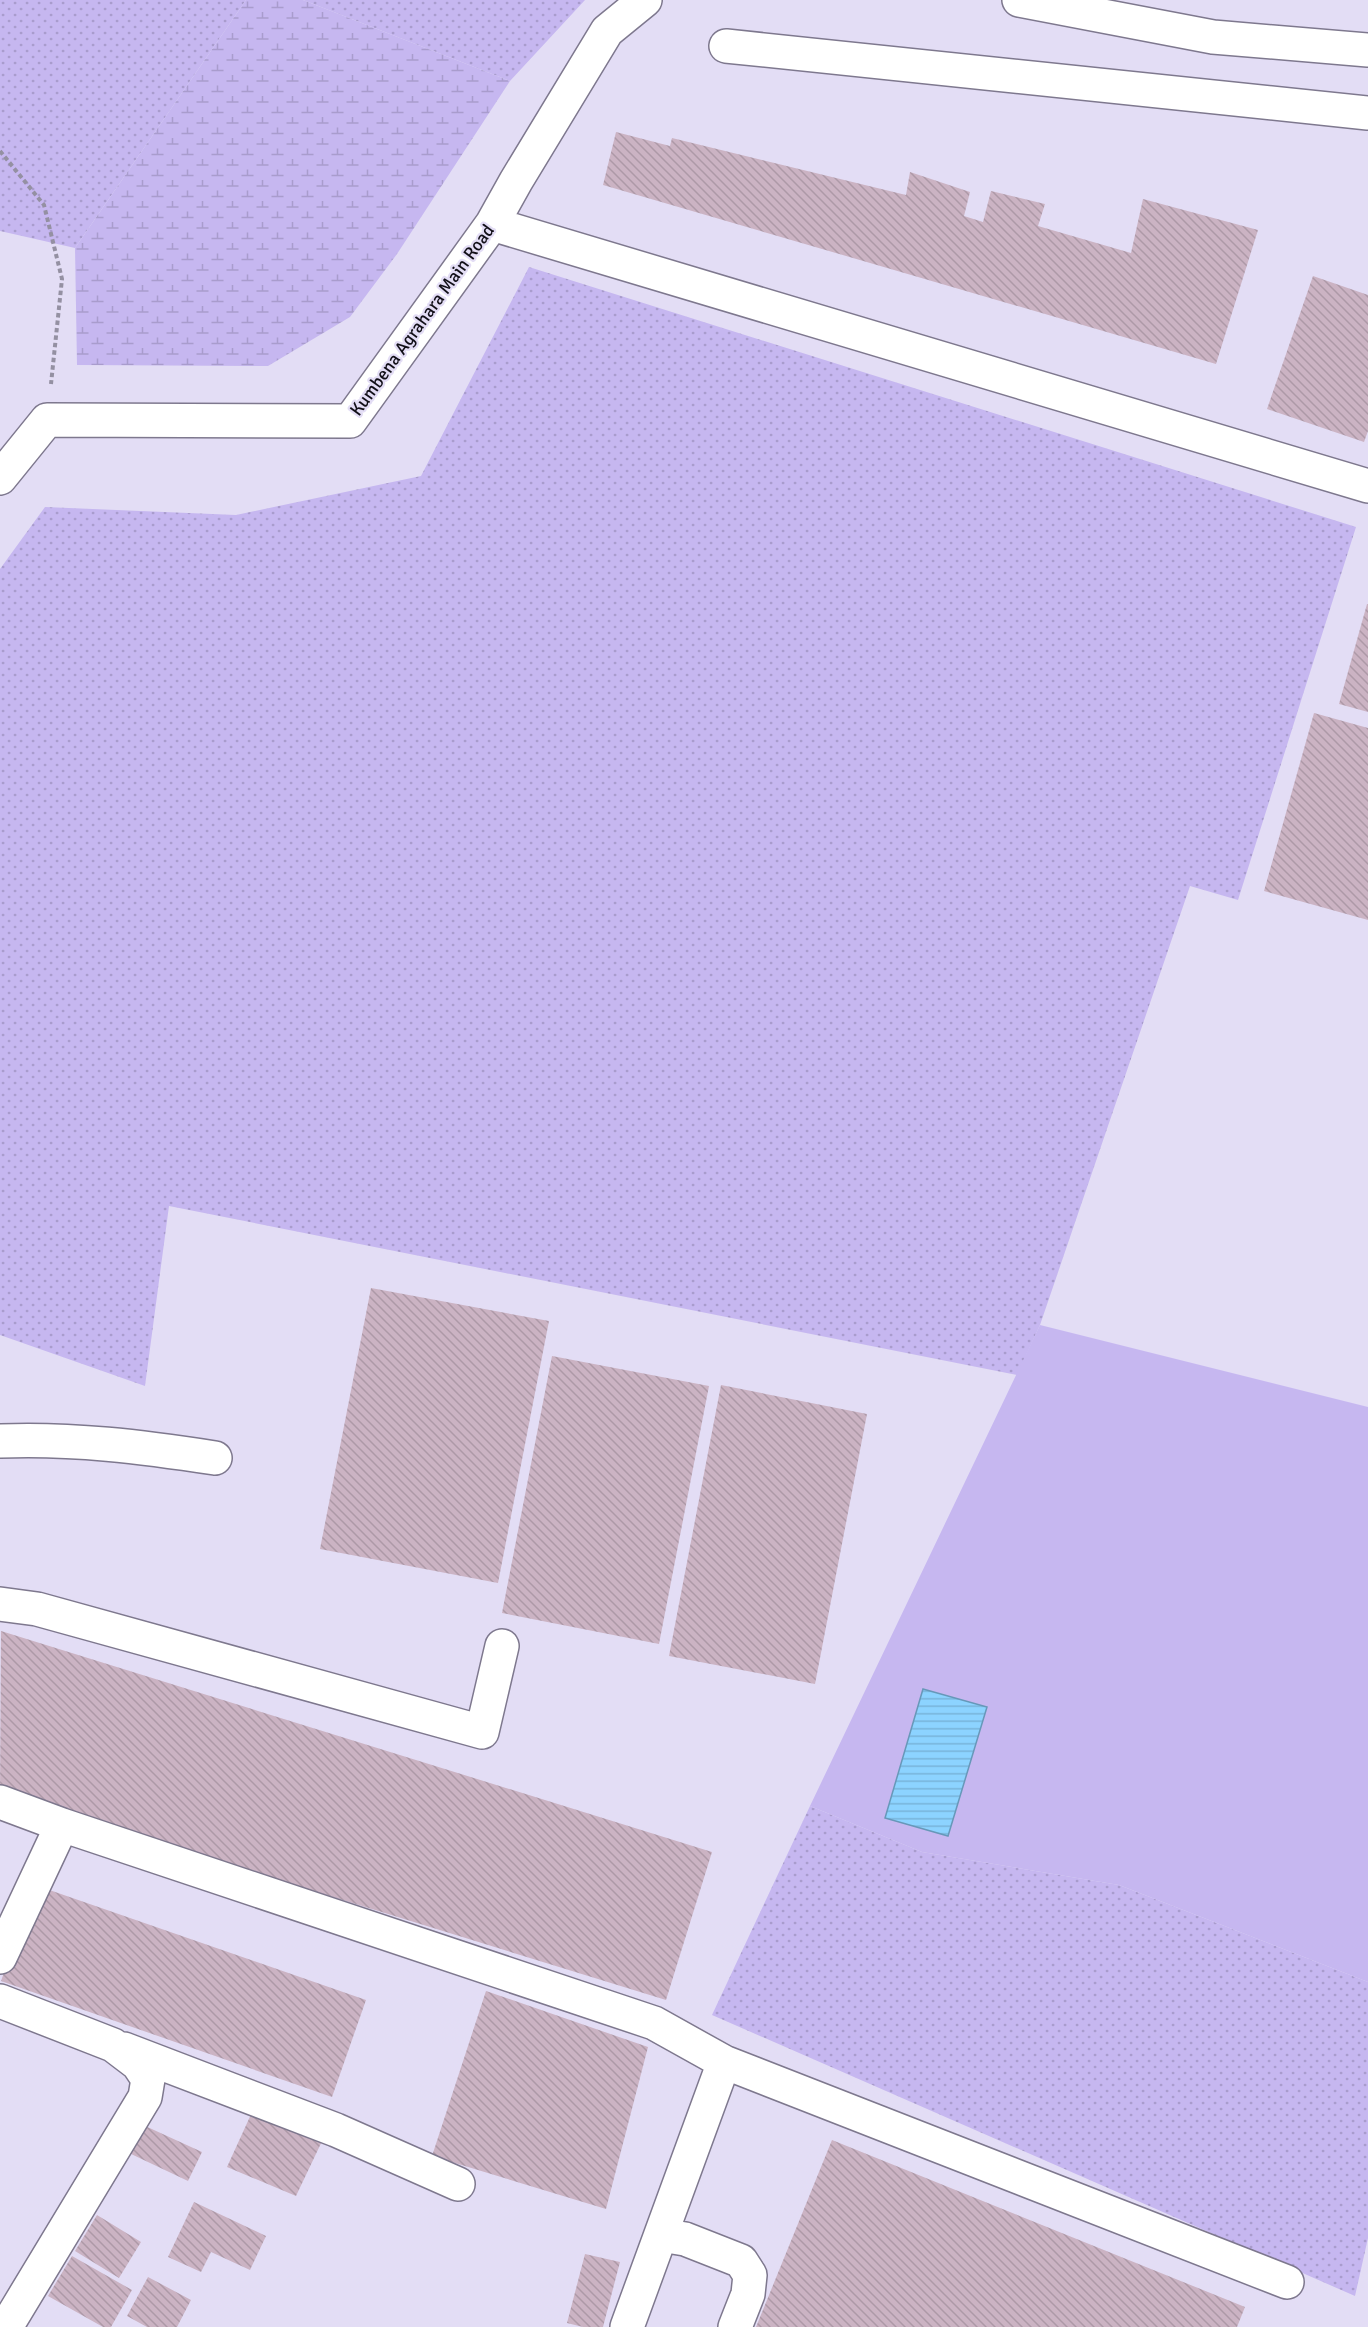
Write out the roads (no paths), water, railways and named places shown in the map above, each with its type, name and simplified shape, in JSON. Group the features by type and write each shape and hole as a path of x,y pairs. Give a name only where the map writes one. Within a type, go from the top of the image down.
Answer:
{"street":[{"name":"Kumbena Agrahara Main Road","path":"0,478 47,420 350,421 492,225 607,31 645,0"},
{"path":"1019,0 1213,37 1368,50"},
{"path":"726,46 1368,113"},
{"path":"492,225 1368,486"},
{"path":"0,1441 40,1439 129,1446 215,1458"},
{"path":"0,1604 37,1609 482,1732 502,1646"},
{"path":"0,1802 62,1825 654,2023 724,2062 1287,2282"},
{"path":"0,1957 62,1825"},
{"path":"0,2001 336,2130 458,2184"},
{"path":"6,2327 145,2097 148,2079 138,2064 114,2045"},
{"path":"627,2327 724,2062"},
{"path":"661,2235 685,2239 741,2261 750,2275 748,2294 735,2327"}],"water":[{"path":"923,1689 987,1707 948,1836 885,1818"}]}
